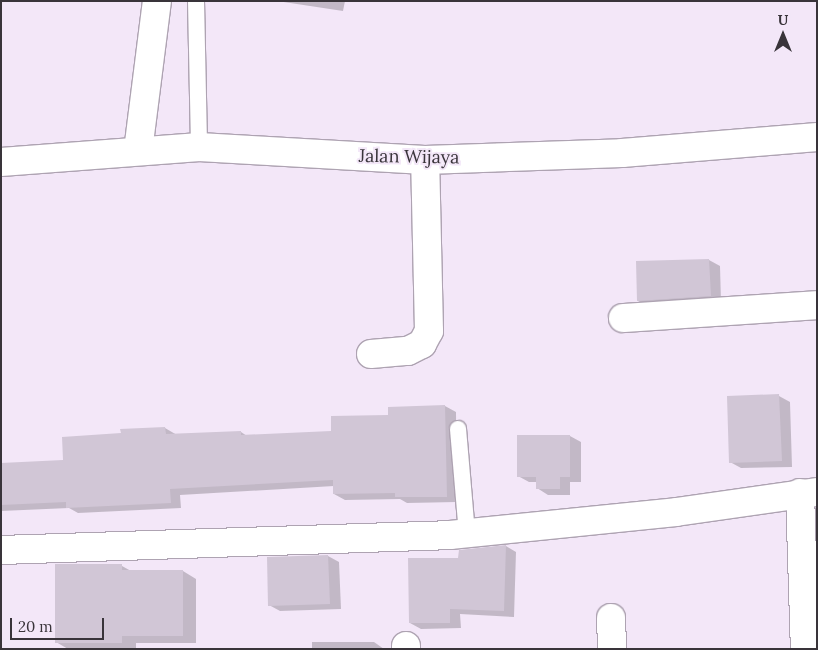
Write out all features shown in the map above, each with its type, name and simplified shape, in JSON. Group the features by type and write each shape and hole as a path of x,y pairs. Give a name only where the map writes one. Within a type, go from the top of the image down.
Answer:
{"street":[{"path":"138,151 157,1"},
{"name":"Jalan Wijaya","path":"1,162 199,147 425,160 622,153 817,137"},
{"path":"371,354 408,351 422,344 429,331 425,160"},
{"path":"623,318 817,305"},
{"path":"1,550 467,533 676,512 808,492 805,649"},
{"path":"611,618 612,649"}],"lane":[{"path":"196,1 199,147"},
{"path":"458,429 467,533"}],"building":[{"path":"709,259 711,296 637,301 636,261"},
{"path":"779,394 782,461 729,463 727,396"},
{"path":"445,405 447,497 395,497 395,493 333,494 333,480 170,489 171,503 66,508 66,502 1,505 1,463 63,460 62,437 121,433 120,429 165,427 166,434 241,431 241,435 331,431 331,416 388,415 388,407"},
{"path":"517,435 570,435 570,477 560,477 560,489 536,489 536,477 517,477"},
{"path":"506,545 504,611 450,609 450,623 409,623 408,558 458,558 459,550"},
{"path":"328,555 330,604 268,606 267,557"},
{"path":"55,564 122,564 122,570 183,570 183,636 122,636 122,643 55,643"}]}
